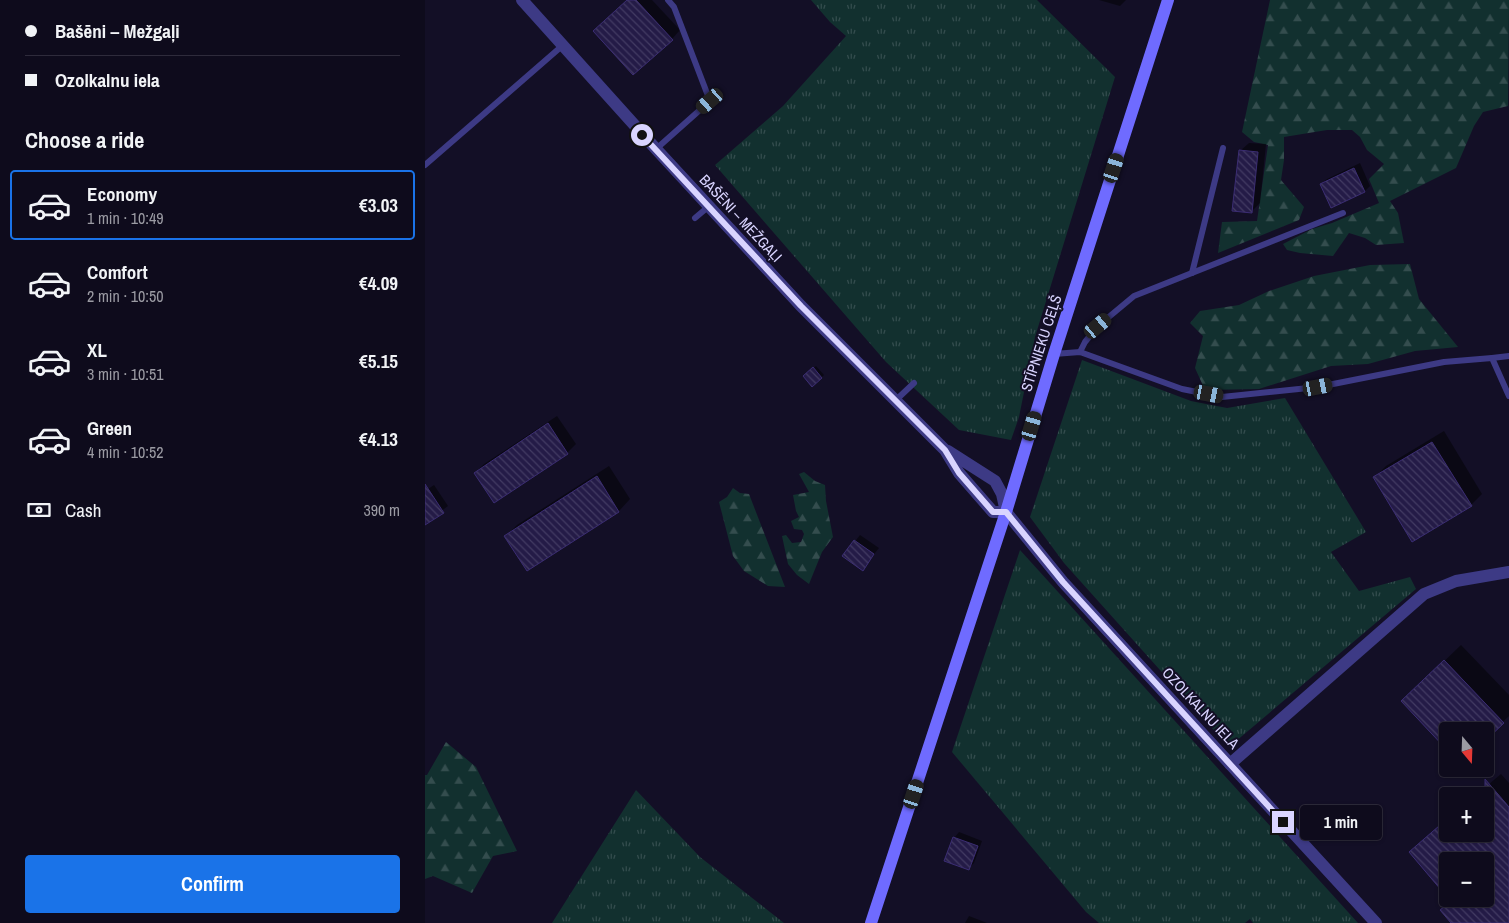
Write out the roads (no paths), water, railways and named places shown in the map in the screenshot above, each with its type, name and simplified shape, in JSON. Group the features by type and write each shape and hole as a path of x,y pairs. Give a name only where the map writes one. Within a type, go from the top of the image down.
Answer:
{"main road":[{"name":"STĪPNIEKU CEĻŠ","path":"871,923 1006,512 1054,354 1168,0"}],"street":[{"name":"BAŠĒNI – MEŽGAĻI","path":"522,0 801,306 945,450 959,473 993,512 1006,512 1002,494 995,481 945,450"},
{"name":"OZOLKALNU IELA","path":"1006,512 1063,582 1376,923"},
{"path":"1230,764 1424,594 1456,581 1509,572"}],"lane":[{"path":"656,149 710,101 674,7 668,0"},
{"path":"425,165 562,46"},
{"path":"1192,273 1223,148"},
{"path":"695,218 708,206"},
{"path":"1080,352 1085,342 1098,326 1134,296 1343,213"},
{"path":"1054,354 1080,352 1182,389 1222,397 1318,387 1444,362 1509,356"},
{"path":"1492,358 1509,396"},
{"path":"896,400 914,384"}]}
